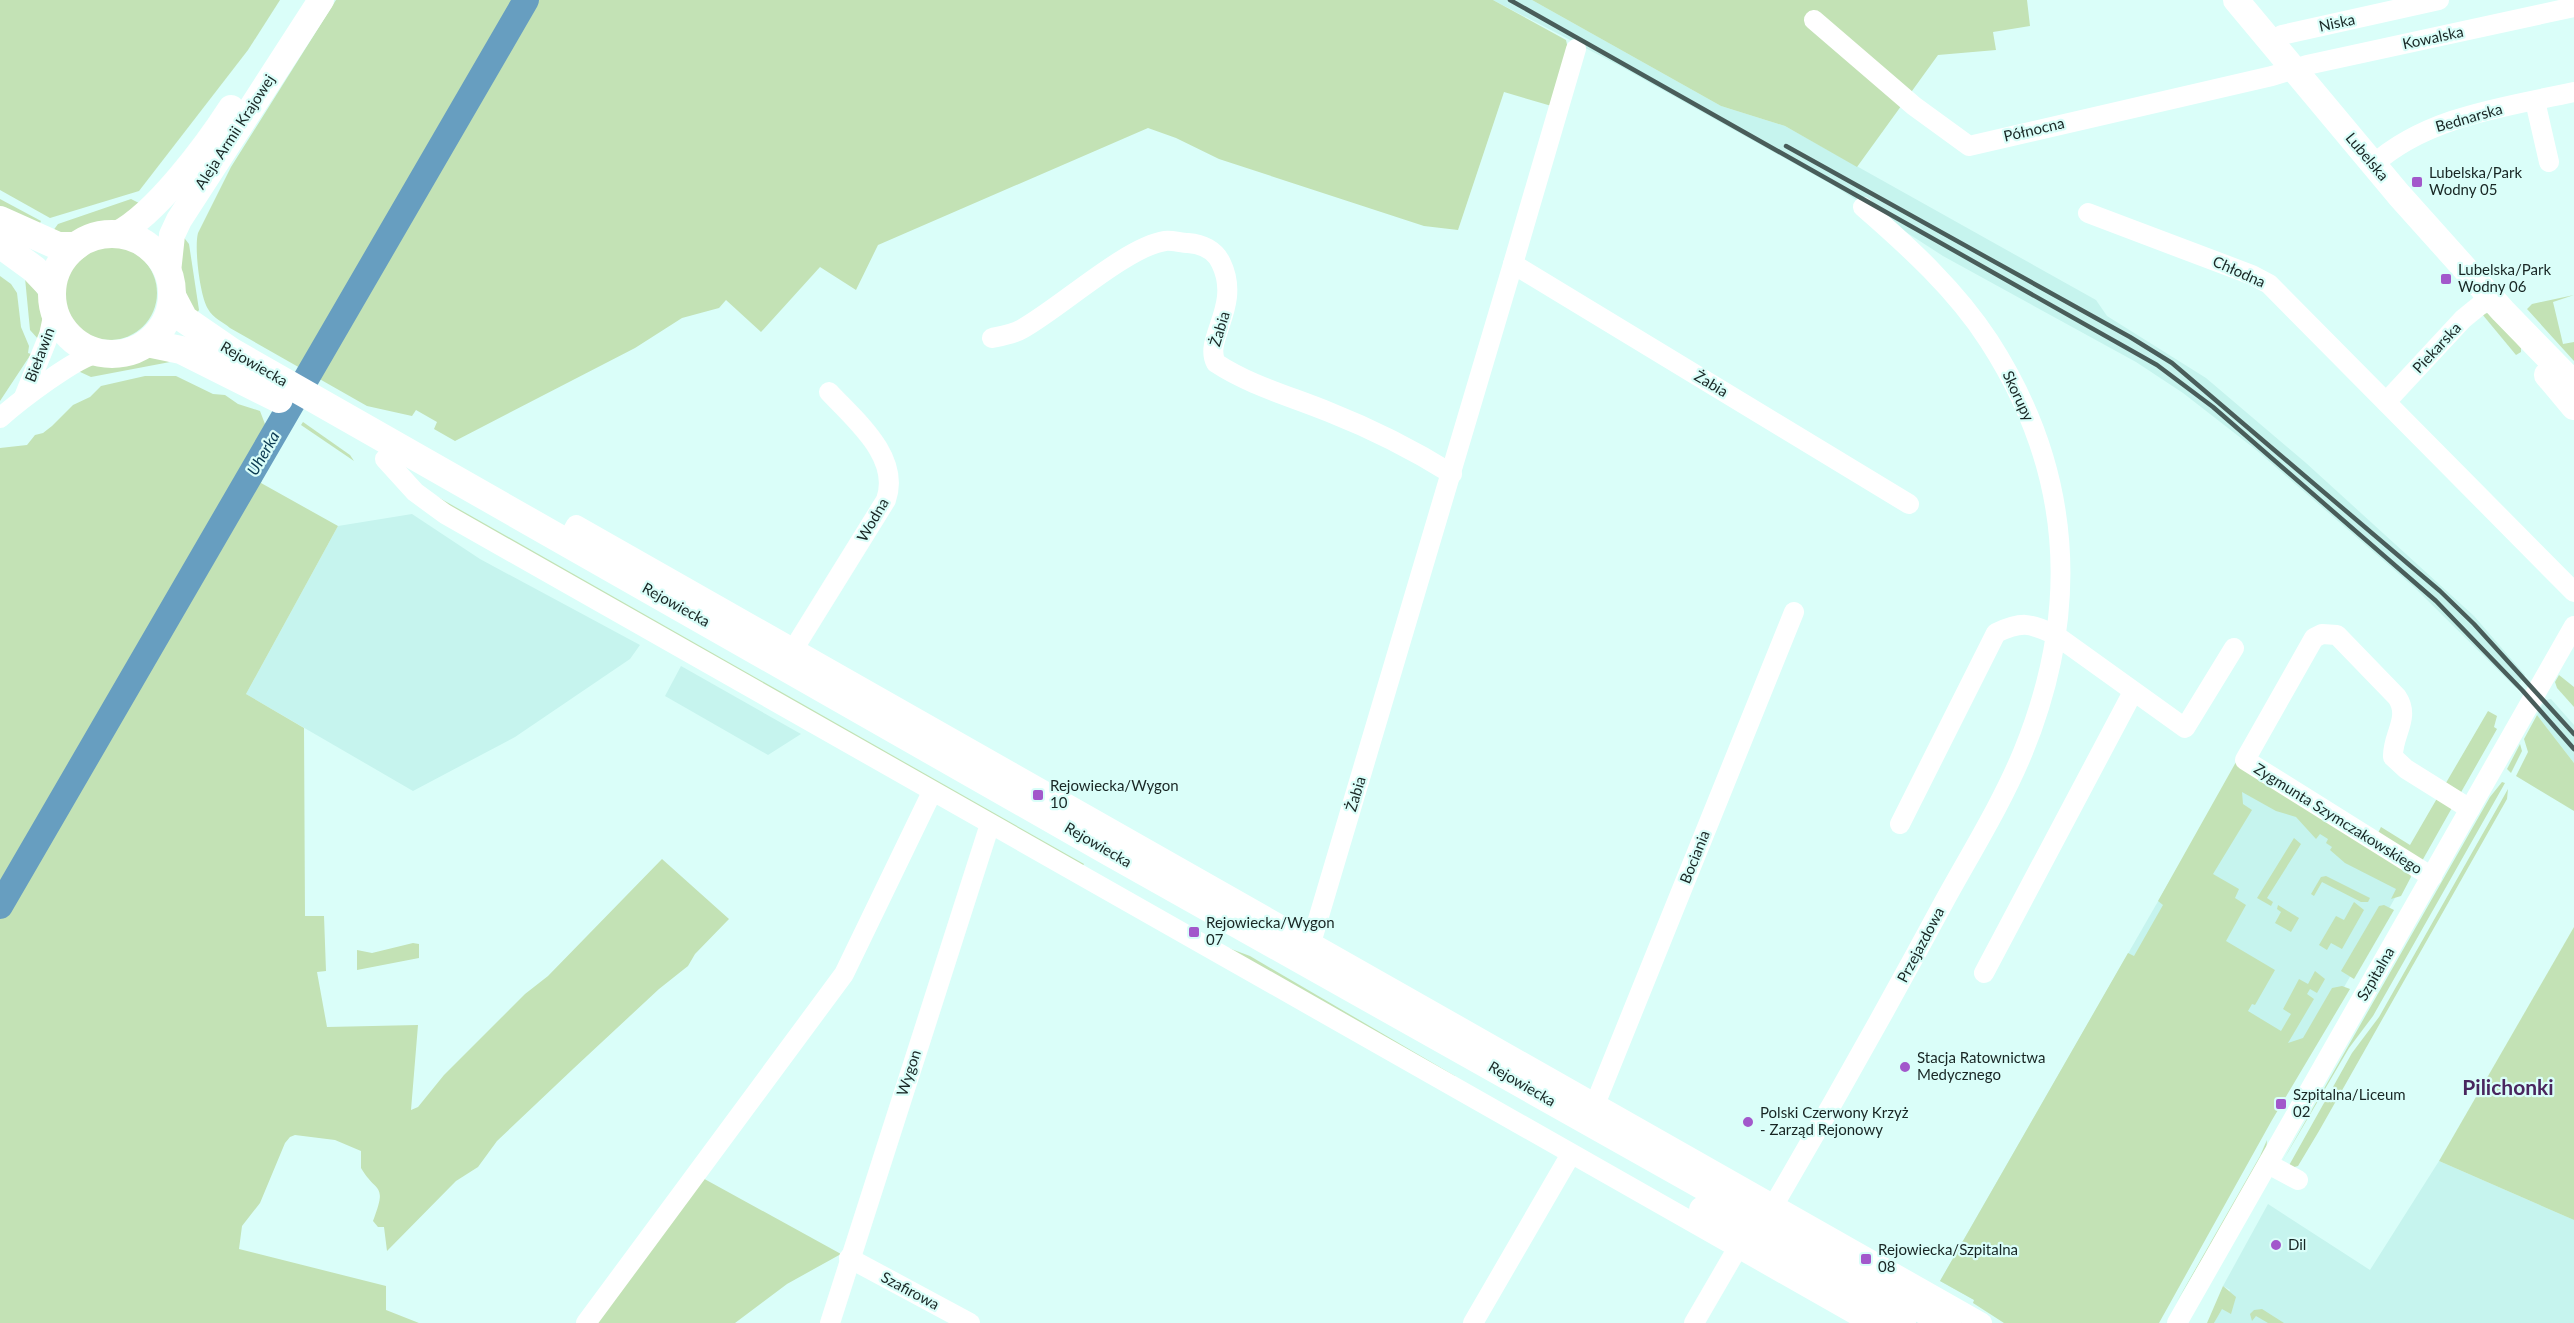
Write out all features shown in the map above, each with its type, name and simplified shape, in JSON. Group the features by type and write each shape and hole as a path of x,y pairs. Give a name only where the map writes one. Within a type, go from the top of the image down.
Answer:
{"highway":[{"path":"0,220 58,246 76,246"},
{"path":"0,244 34,269 53,300 67,334 76,343 99,353 124,353 147,343 162,327 170,284 153,250 130,237 117,234 95,236 76,246 59,264 53,300"},
{"name":"Rejowiecka","path":"170,284 178,310 194,328 280,390"},
{"name":"Rejowiecka","path":"147,343 181,350 280,390 571,534 1755,1227 1902,1323"},
{"name":"Rejowiecka","path":"310,406 385,459 1198,919 1755,1227 1947,1323"}],"main road":[{"name":"Aleja Armii Krajowej","path":"170,284 169,248 175,227 303,0"},
{"name":"Aleja Armii Krajowej","path":"117,234 145,214 174,182 321,0"},
{"name":"Lubelska","path":"2236,0 2373,165 2497,304 2574,384"},
{"name":"Lubelska","path":"2497,304 2540,367 2574,407"}],"street":[{"name":"Niska","path":"2271,42 2282,35 2439,0"},
{"name":"Kowalska","path":"2293,69 2574,7"},
{"name":"Północna","path":"1814,20 1914,106 1969,146 2272,76 2293,69"},
{"name":"Żabia","path":"1311,943 1452,474 1576,49"},
{"name":"Bednarska","path":"2373,165 2386,153 2426,131 2466,117 2574,92"},
{"path":"2535,101 2549,162"},
{"name":"Skorupy","path":"1863,207 1940,279 1969,314 1999,358 2027,416 2044,455 2054,497 2060,538 2062,589 2054,634"},
{"name":"Chłodna","path":"2088,213 2252,275 2268,284 2574,592"},
{"name":"Żabia","path":"992,338 1020,331 1135,253 1165,241 1208,248 1220,261 1227,279 1229,300 1213,349 1216,363 1252,384 1329,412 1405,444 1452,474"},
{"name":"Żabia","path":"1513,264 1909,504"},
{"name":"Bieławin","path":"24,397 49,335 53,300"},
{"name":"Piekarska","path":"2386,402 2463,319 2497,304"},
{"name":"Bieławin","path":"0,418 24,397 85,357 99,353"},
{"name":"Wodna","path":"794,650 886,500 891,486 880,453 868,433 829,392"},
{"path":"385,459 416,492 445,514 1571,1154 1755,1227 1982,1323"},
{"path":"571,534 794,650 1596,1102 1755,1227 1870,1323"},
{"name":"Bociania","path":"1596,1102 1794,612"},
{"path":"1900,824 1996,633 2015,624 2031,624 2054,634 2185,728 2234,648"},
{"name":"Szpitalna","path":"2177,1323 2574,626"},
{"name":"Zygmunta Szymczakowskiego","path":"2432,878 2245,760 2308,644 2314,638 2329,633 2337,635 2403,706 2403,720 2393,745 2393,758 2406,769 2470,809"},
{"name":"Przejazdowa","path":"1694,1323 1878,1026 2010,781 2033,723 2054,634"},
{"path":"1984,974 2133,692"},
{"path":"586,1323 844,974 932,792"},
{"name":"Wygon","path":"830,1323 990,824"},
{"path":"1473,1323 1571,1154"},
{"path":"2268,1164 2298,1180"},
{"name":"Szafirowa","path":"849,1258 970,1323"}],"shaded area":[{"path":"1493,0 1532,0 1721,106 1785,126 2096,300 2107,316 2206,378 2306,463 2474,616 2525,675 2516,688 2415,588 2255,449 2183,393 2136,362 1943,256 1836,187 1620,66"},
{"path":"412,514 480,559 640,645 630,659 515,737 413,791 246,694 338,526"},
{"path":"681,666 801,734 768,755 665,696"},
{"path":"2551,699 2574,725 2574,763 2537,715 2545,700"},
{"path":"2234,769 2407,877 2152,1323 2016,1323 1940,1281"},
{"path":"2439,1161 2574,1220 2574,1323 2214,1323 2230,1290 2223,1286 2268,1204 2370,1270"}],"green space":[{"path":"0,0 280,0 248,50 139,191 50,218 0,190"},
{"path":"336,0 1493,0 1566,40 1569,54 1555,107 1504,92 1458,230 1424,226 1219,159 1176,138 1148,128 878,245 856,290 820,267 761,332 726,300 719,308 682,318 635,348 455,441 434,429 437,422 416,410 412,416 367,406 230,328 210,312 202,294 197,260 198,233 231,167"},
{"path":"1532,0 2027,0 2030,26 1993,32 1996,50 1938,55 1857,167 1785,126 1721,106"},
{"path":"0,199 41,221 37,229 0,211"},
{"path":"131,199 141,204 113,225 94,227 70,237 50,235 58,224"},
{"path":"181,234 189,244 199,310 195,316 179,291"},
{"path":"110,246 128,249 143,260 154,275 157,293 154,311 143,326 128,337 110,340 92,337 77,326 66,311 63,293 66,275 77,260 92,249"},
{"path":"0,276 11,284 17,293 21,327 29,346 28,353 31,354 0,401"},
{"path":"25,278 42,301 44,313 39,340 30,330"},
{"path":"2574,295 2553,302 2563,344 2574,342 2574,361 2527,309 2532,304"},
{"path":"2482,314 2494,315 2521,348 2521,352 2516,355"},
{"path":"145,353 170,362 91,377 78,371 99,362 127,361"},
{"path":"145,376 176,376 213,394 225,395 238,404 260,411 273,445 261,483 338,526 246,694 304,728 305,916 324,916 326,971 317,972 327,1027 418,1025 411,1110 418,1107 444,1075 525,994 548,976 662,859 729,919 695,954 688,966 659,989 573,1069 497,1141 478,1167 456,1181 387,1251 384,1227 378,1227 373,1221 380,1194 361,1168 361,1151 335,1140 295,1135 285,1143 260,1203 242,1226 239,1249 386,1286 386,1310 419,1323 0,1323 0,448 27,445 35,435 43,433 73,405 90,397 101,386"},
{"path":"303,422 350,455 354,461 301,425"},
{"path":"429,492 1084,864 1080,870 485,533"},
{"path":"2559,675 2574,687 2574,707 2557,688 2555,682"},
{"path":"2488,711 2497,716 2494,727 2497,729 2460,794 2443,788"},
{"path":"2537,715 2574,763 2574,811 2516,776 2528,752 2524,739"},
{"path":"2520,744 2522,751 2511,773 2507,769"},
{"path":"2236,762 2410,872 2411,877 2401,896 2391,899 2396,889 2345,863 2330,850 2332,847 2326,843 2328,839 2320,834 2316,839 2296,817 2276,811 2242,792 2243,804 2252,810 2213,874 2239,889 2235,898 2246,905 2226,941 2275,970 2255,1005 2252,1004 2248,1011 2281,1031 2291,1014 2283,1009 2299,979 2308,984 2315,971 2325,979 2317,993 2310,989 2307,994 2314,999 2288,1043 2303,1038 2332,988 2342,986 2350,989 2272,1120 2159,1323 2004,1323 1973,1303 1974,1300 1940,1281 2128,953 2134,956 2163,905 2158,901"},
{"path":"2502,782 2505,783 2373,1016 2349,1048 2281,1164 2490,797"},
{"path":"2508,789 2507,799 2319,1131 2298,1166 2287,1169 2352,1053 2379,1017"},
{"path":"2439,795 2453,806 2422,861 2377,835 2381,827 2410,845"},
{"path":"2294,838 2301,844 2267,898 2273,902 2271,906 2257,898"},
{"path":"2326,876 2370,898 2368,902 2361,902 2322,882 2314,896 2311,894 2321,877"},
{"path":"2354,902 2364,910 2342,949 2331,943 2327,950 2319,945 2336,916 2344,920"},
{"path":"2278,905 2299,918 2291,932 2275,923 2281,912 2277,909"},
{"path":"2384,905 2394,910 2354,979 2341,971 2379,906"},
{"path":"2574,927 2574,1220 2439,1161"},
{"path":"413,943 419,944 419,958 357,970 357,950 372,953"},
{"path":"1215,943 1250,956 1455,1076 1452,1081"},
{"path":"2267,1140 2266,1153 2176,1303 2260,1156"},
{"path":"699,1176 841,1254 787,1284 735,1323 590,1323"},
{"path":"2223,1286 2236,1297 2231,1314 2222,1309 2214,1323 2207,1323"},
{"path":"2262,1309 2284,1323 2268,1323 2256,1316 2252,1321 2250,1314 2254,1310"}],"waterway":[{"name":"Uherka","path":"0,906 526,0"}],"railway":[{"path":"1510,0 2157,365 2213,407 2436,601 2522,690 2574,749"},
{"path":"1786,146 2130,337 2172,363 2440,591 2474,624 2574,734"}],"place":[{"name":"Lubelska/Park Wodny 05","path":"2417,182"},
{"name":"Lubelska/Park Wodny 06","path":"2446,279"},
{"name":"Rejowiecka/Wygon 10","path":"1038,795"},
{"name":"Rejowiecka/Wygon 07","path":"1194,932"},
{"name":"Stacja Ratownictwa Medycznego","path":"1905,1067"},
{"name":"Szpitalna/Liceum 02","path":"2281,1104"},
{"name":"Polski Czerwony Krzyż - Zarząd Rejonowy","path":"1748,1122"},
{"name":"Dil","path":"2276,1245"},
{"name":"Rejowiecka/Szpitalna 08","path":"1866,1259"}],"district":[{"name":"Pilichonki","path":"2508,1088"}]}
